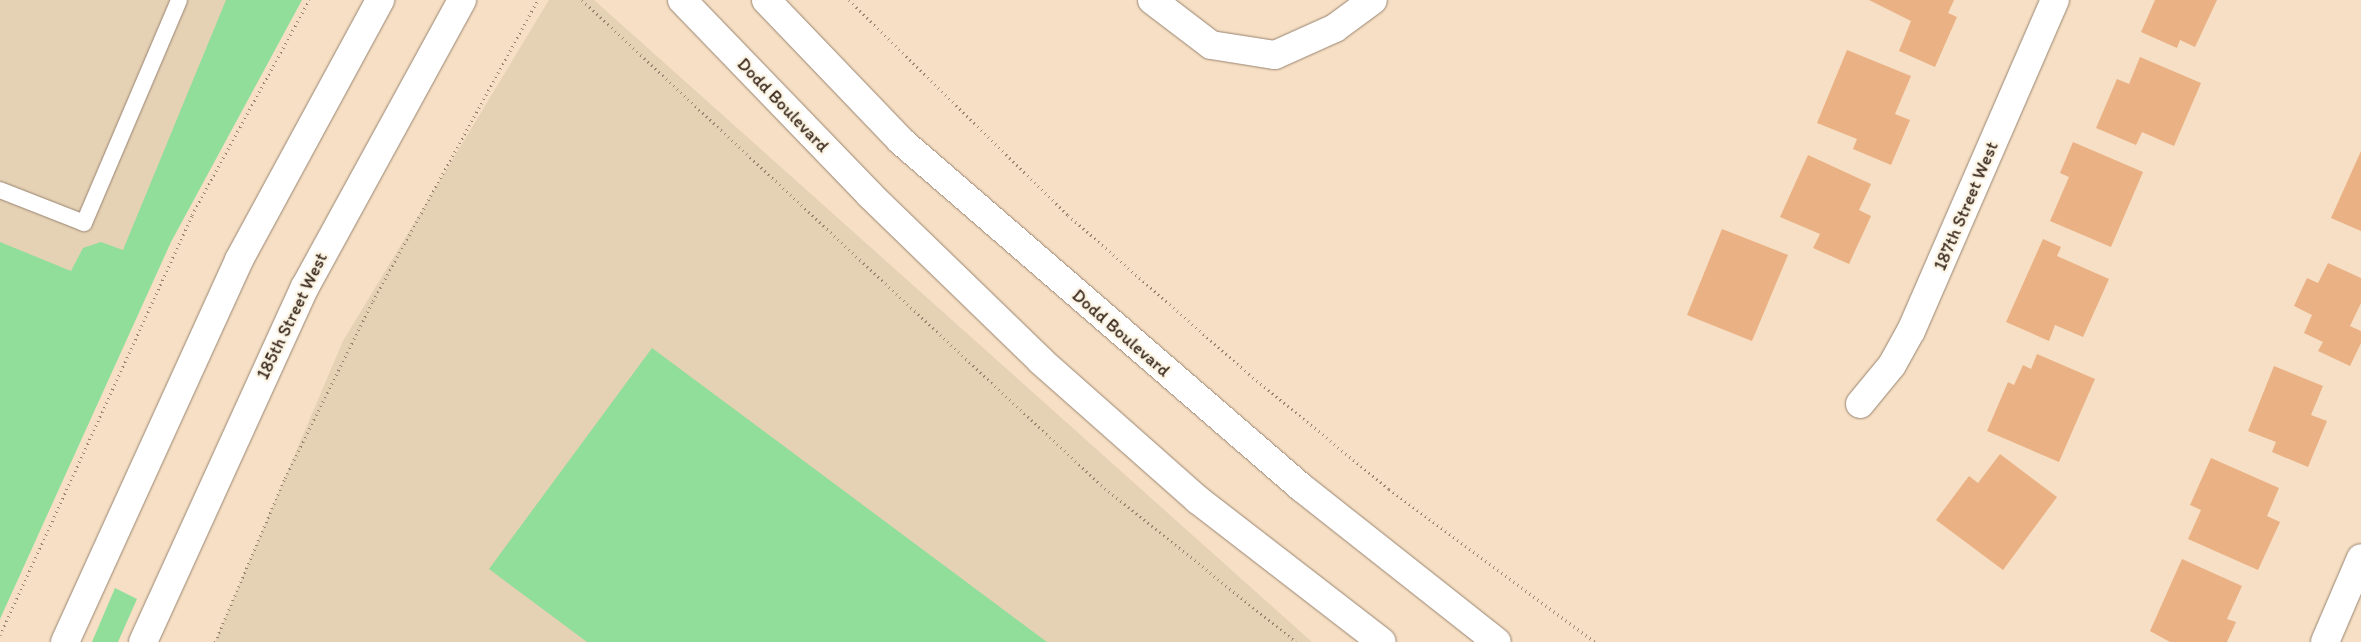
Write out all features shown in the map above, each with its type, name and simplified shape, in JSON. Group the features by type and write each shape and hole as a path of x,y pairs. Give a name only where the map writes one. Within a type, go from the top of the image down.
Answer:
{"main road":[{"path":"65,642 226,286 380,0"},
{"name":"185th Street West","path":"144,642 305,287 462,0"},
{"name":"Dodd Boulevard","path":"682,0 870,195 1041,360 1198,500 1382,642"},
{"name":"Dodd Boulevard","path":"766,0 901,141 1302,488 1497,642"},
{"path":"1152,0 1211,45 1275,55 1335,28 1374,0"},
{"name":"187th Street West","path":"1860,404 1892,365 1911,331 2055,0"},
{"path":"2325,642 2361,558"}],"lane":[{"path":"0,190 84,223 179,0"}],"path":[{"path":"0,635 192,215 309,0"},
{"path":"215,642 285,478 373,302 538,0"},
{"path":"582,0 1093,478 1296,642"},
{"path":"849,0 1068,215 1249,374 1389,489 1595,642"}],"shaded area":[{"path":"0,0 253,0 117,317 0,271"},
{"path":"549,0 594,0 1312,642 215,642 343,341"}],"green space":[{"path":"226,0 302,0 171,242 0,619 0,242 71,271 83,248 101,242 123,250"},
{"path":"652,348 1047,642 587,642 489,569"},
{"path":"115,588 137,599 118,642 92,642"}],"building":[{"path":"1869,0 1954,0 1948,13 1957,17 1935,67 1899,51 1911,21"},
{"path":"2155,0 2217,0 2195,47 2180,40 2177,48 2141,32"},
{"path":"1847,50 1911,76 1895,114 1910,120 1891,165 1853,149 1857,139 1817,123"},
{"path":"2140,57 2201,83 2174,146 2142,132 2136,145 2096,128 2117,79 2129,84"},
{"path":"2073,142 2143,172 2111,247 2050,221 2069,177 2060,173"},
{"path":"2361,151 2361,231 2331,218"},
{"path":"1808,155 1871,184 1859,210 1871,216 1849,264 1813,248 1820,234 1780,217"},
{"path":"1722,229 1788,255 1752,341 1687,315"},
{"path":"2043,239 2061,247 2057,256 2109,279 2083,337 2055,325 2049,341 2006,322"},
{"path":"2328,263 2361,278 2361,303 2350,326 2361,331 2361,343 2350,366 2318,351 2323,342 2304,333 2312,315 2294,306 2307,278 2318,283"},
{"path":"2037,354 2095,379 2059,462 1987,431 2008,382 2014,385 2023,365 2031,369"},
{"path":"2274,366 2323,386 2311,415 2327,421 2308,467 2272,452 2276,442 2248,431"},
{"path":"2000,454 2057,497 2003,570 1936,520 1969,476 1978,483"},
{"path":"2211,458 2279,488 2267,516 2280,522 2258,570 2188,539 2201,510 2190,505"},
{"path":"2182,559 2242,586 2227,619 2236,622 2227,642 2170,642 2150,631"}]}
